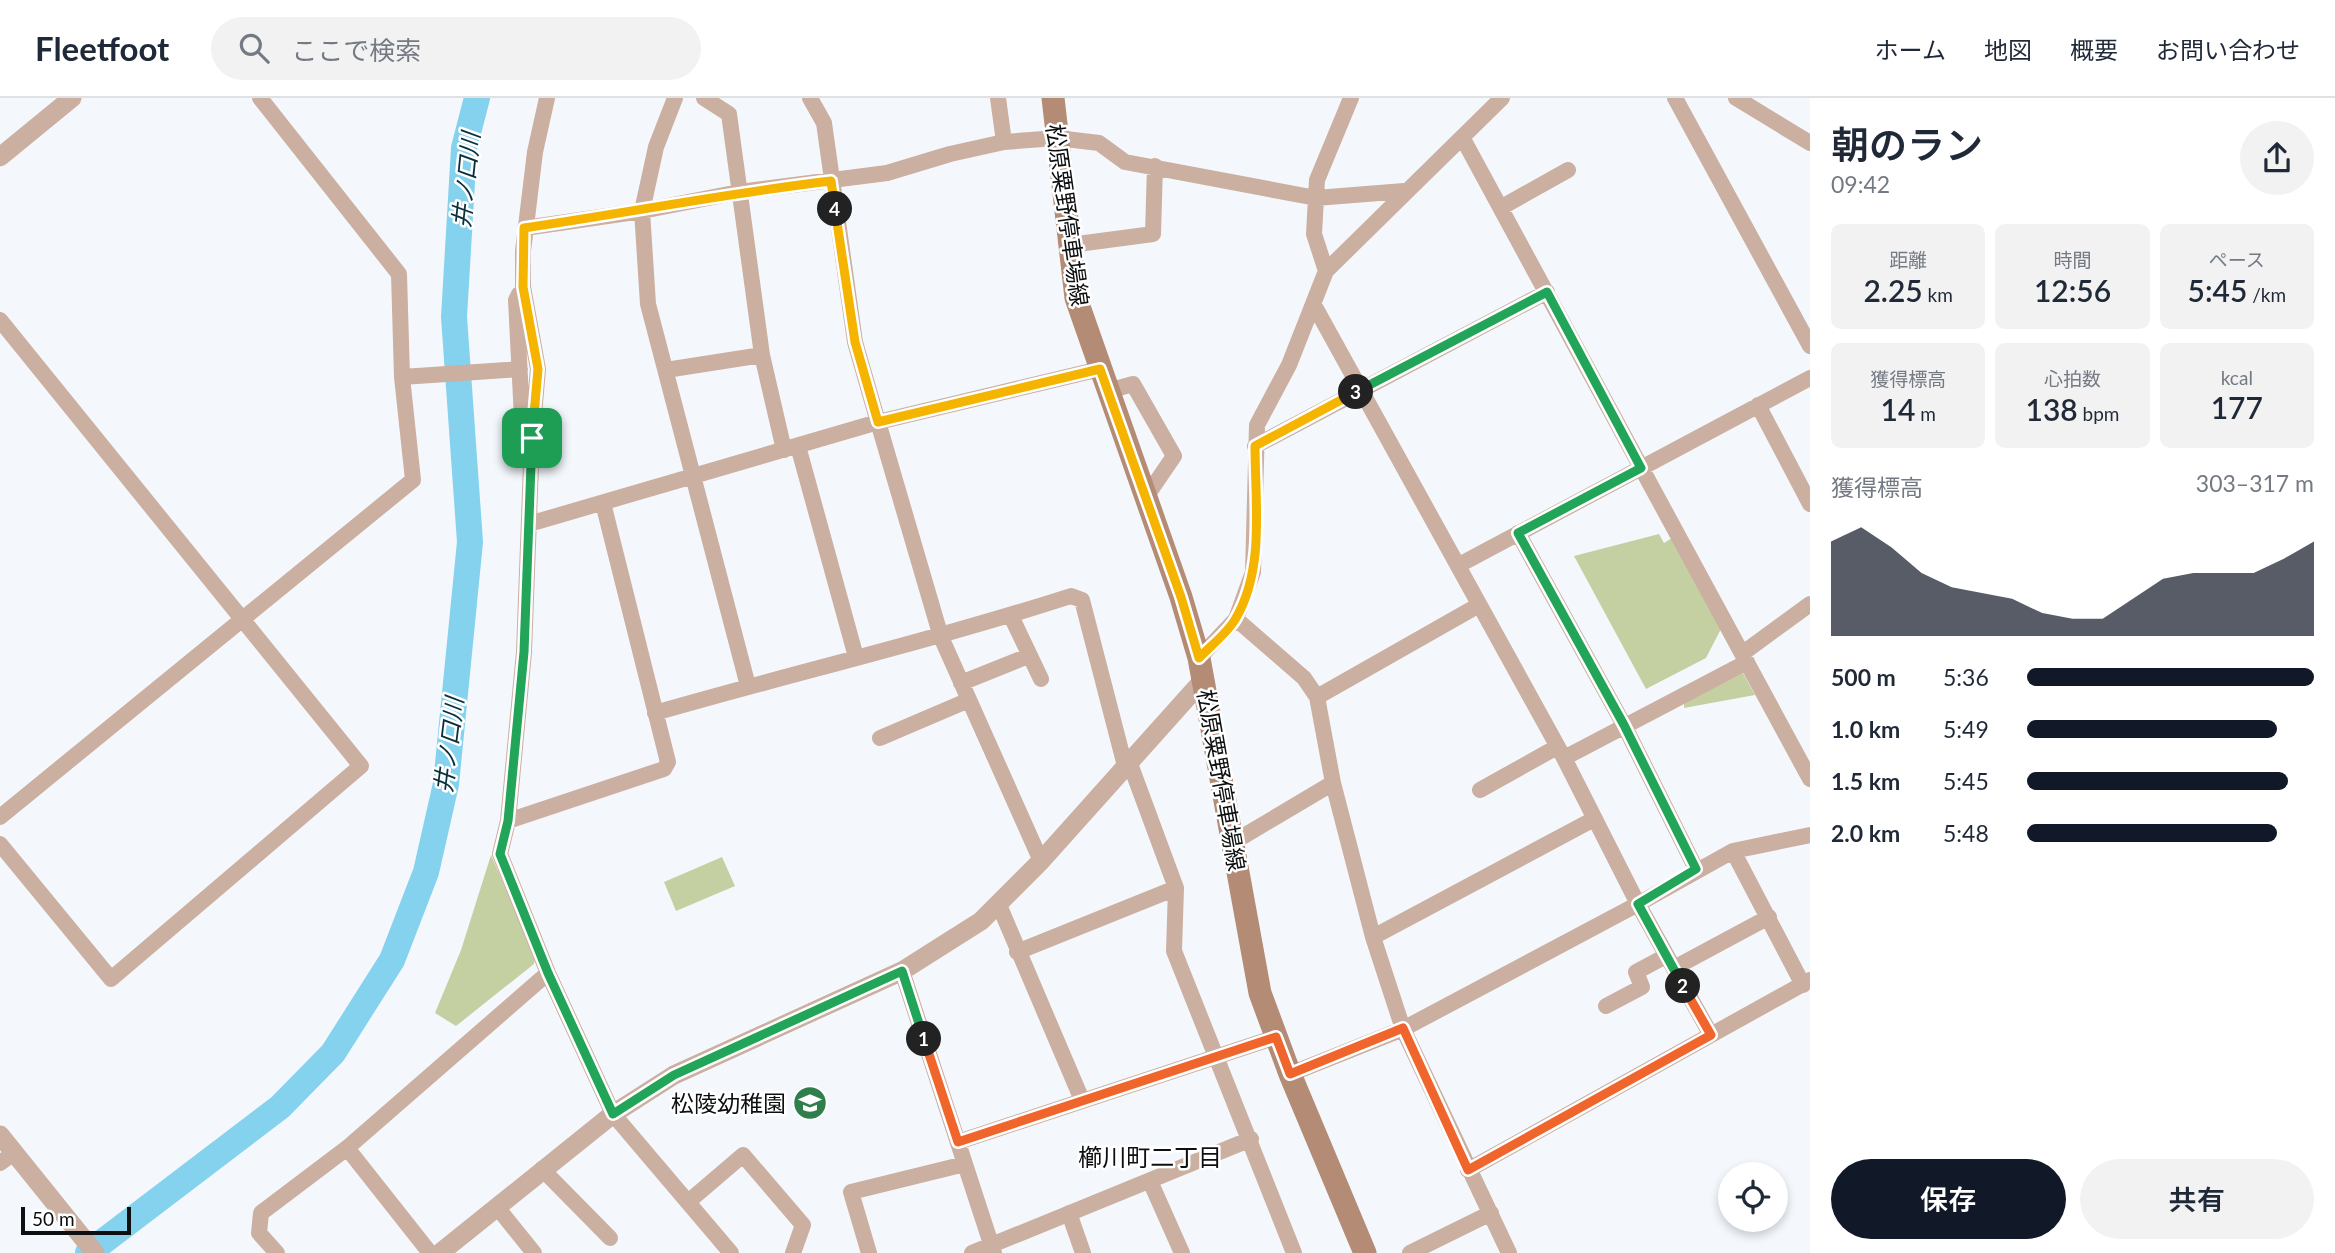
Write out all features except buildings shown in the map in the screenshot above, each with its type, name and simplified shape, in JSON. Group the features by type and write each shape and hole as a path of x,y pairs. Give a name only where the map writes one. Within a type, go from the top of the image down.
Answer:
{"main road":[{"name":"松原粟野停車場線","path":"1053,98 1076,298 1146,497 1202,668 1253,960 1290,1074 1365,1253"}],"street":[{"path":"0,157 72,98"},
{"path":"0,817 413,480 409,376 399,274 260,98"},
{"path":"547,98 524,228 523,287 538,369 532,438 524,652 508,821 500,854 548,973 613,1114 731,1253"},
{"path":"675,98 656,147 642,211 648,304 748,686"},
{"path":"704,98 729,114 762,355 856,657"},
{"path":"810,98 824,123 855,342 941,637 1041,861"},
{"path":"998,98 1004,142"},
{"path":"1326,271 1314,234 1317,180 1351,98"},
{"path":"440,1253 613,1114 674,1075 902,971 939,951 981,921 1041,861 1127,764 1202,668 1236,619 1253,572 1256,546 1257,425 1289,365 1326,271 1404,191 1502,98"},
{"path":"1675,98 1810,346"},
{"path":"1736,98 1810,143"},
{"path":"1462,136 1810,779"},
{"path":"524,228 642,211 739,192 887,173 950,154 1004,142 1057,138 1099,143 1125,162 1316,198 1404,191"},
{"path":"1070,245 1153,234 1155,166"},
{"path":"1502,206 1567,170"},
{"path":"523,287 516,300 514,370 523,438 532,438"},
{"path":"1255,446 1547,292"},
{"path":"1314,305 1459,565 1561,753 1638,904 1711,1035"},
{"path":"0,320 362,766 111,979 0,844"},
{"path":"666,370 762,355"},
{"path":"409,376 514,370"},
{"path":"1459,565 1810,377"},
{"path":"529,524 878,422 1104,380 1133,384 1174,456 1146,497"},
{"path":"1758,405 1810,504"},
{"path":"508,821 664,769 668,762 603,503"},
{"path":"1518,533 1624,725 1696,869"},
{"path":"655,713 856,657 941,637 1071,596 1082,600 1127,764 1176,888 1174,951 1251,1139 1294,1253"},
{"path":"1480,790 1624,725 1745,657 1810,604"},
{"path":"1317,696 1479,605"},
{"path":"1011,615 1041,679"},
{"path":"1236,619 1304,678 1317,696 1333,783 1373,937 1403,1028 1509,1253"},
{"path":"961,683 1028,656"},
{"path":"880,738 969,700"},
{"path":"1232,843 1333,783"},
{"path":"1373,937 1594,819"},
{"path":"1290,1074 1403,1028 1733,851 1810,835"},
{"path":"1468,1170 1806,982 1733,851"},
{"path":"1017,952 1176,888"},
{"path":"999,905 1082,1100"},
{"path":"1606,1006 1642,988 1636,972 1670,962 1769,918"},
{"path":"902,971 993,1249"},
{"path":"277,1253 260,1233 261,1213 347,1148 548,973"},
{"path":"958,1142 1215,1054 1276,1037"},
{"path":"0,1135 7,1158 72,1224 95,1253"},
{"path":"972,1253 993,1249 1069,1213 1251,1139"},
{"path":"347,1148 430,1253"},
{"path":"688,1202 743,1155 803,1225 793,1253"},
{"path":"869,1253 851,1192 965,1164"},
{"path":"542,1169 610,1238"},
{"path":"1150,1181 1182,1253"},
{"path":"497,1207 534,1253"},
{"path":"1069,1213 1083,1253"},
{"path":"1409,1253 1491,1213"}],"green space":[{"path":"1659,534 1664,543 1672,538 1721,629 1706,658 1646,689 1574,556"},
{"path":"1743,673 1755,695 1684,708 1684,703"},
{"path":"491,855 535,956 534,964 456,1026 435,1013 461,950"},
{"path":"722,857 735,886 676,911 664,882"}],"waterway":[{"name":"井ノ口川","path":"88,1253 280,1107 333,1053 392,960 426,872 446,784 470,542 454,317 464,148 477,98"}],"place":[{"name":"松陵幼稚園","path":"810,1103"}],"district":[{"name":"櫛川町二丁目","path":"1150,1156"}],"route":[{"path":"831,181 855,342 878,422 1100,369 1181,597 1199,658 1236,619 1253,572 1256,546 1255,446 1547,292 1641,468 1518,533 1624,725 1696,869 1638,904 1711,1035 1468,1170 1403,1028 1290,1074 1276,1037 1215,1054 958,1142 902,971 674,1075 613,1114 548,973 500,854 508,821 524,652 532,438 538,369 523,287 524,228 642,211 739,192 831,181"}]}
